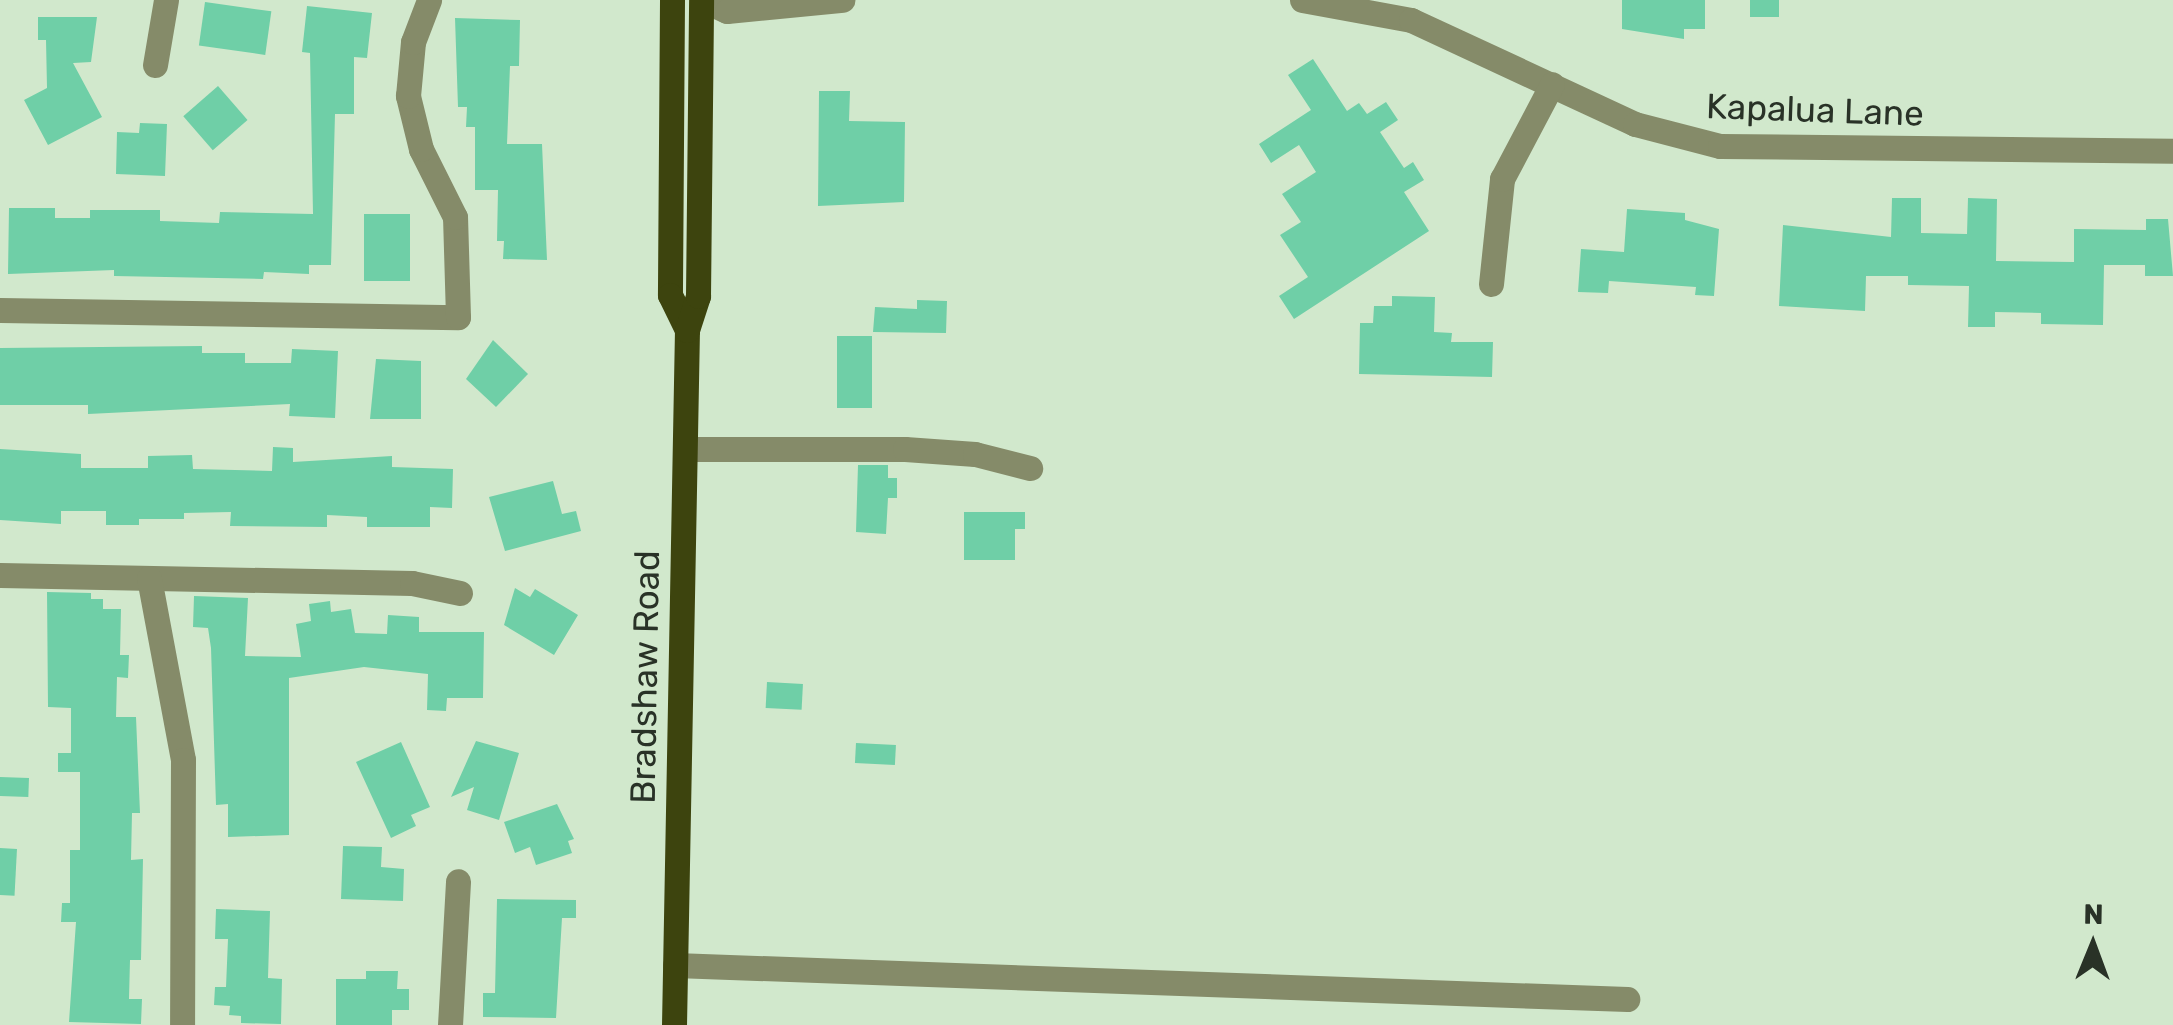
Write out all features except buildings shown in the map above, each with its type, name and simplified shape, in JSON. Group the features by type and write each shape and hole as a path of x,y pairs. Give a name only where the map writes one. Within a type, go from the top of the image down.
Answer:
{"main road":[{"name":"Bradshaw Road","path":"672,0 670,294 687,330"},
{"name":"Bradshaw Road","path":"674,1025 687,330 698,296 702,0"}],"street":[{"path":"155,65 166,0"},
{"path":"0,310 458,317 456,217 421,150 408,96 413,42 429,0"},
{"path":"702,0 727,10 842,0"},
{"name":"Kapalua Lane","path":"1302,0 1411,20 1635,124 1720,146 2173,151"},
{"path":"1491,284 1502,179 1552,84"},
{"path":"685,449 905,449 975,454 1030,468"},
{"path":"0,575 412,584 460,593"},
{"path":"149,578 186,800 182,1025"},
{"path":"450,1025 458,881"},
{"path":"675,965 1628,999"}]}
